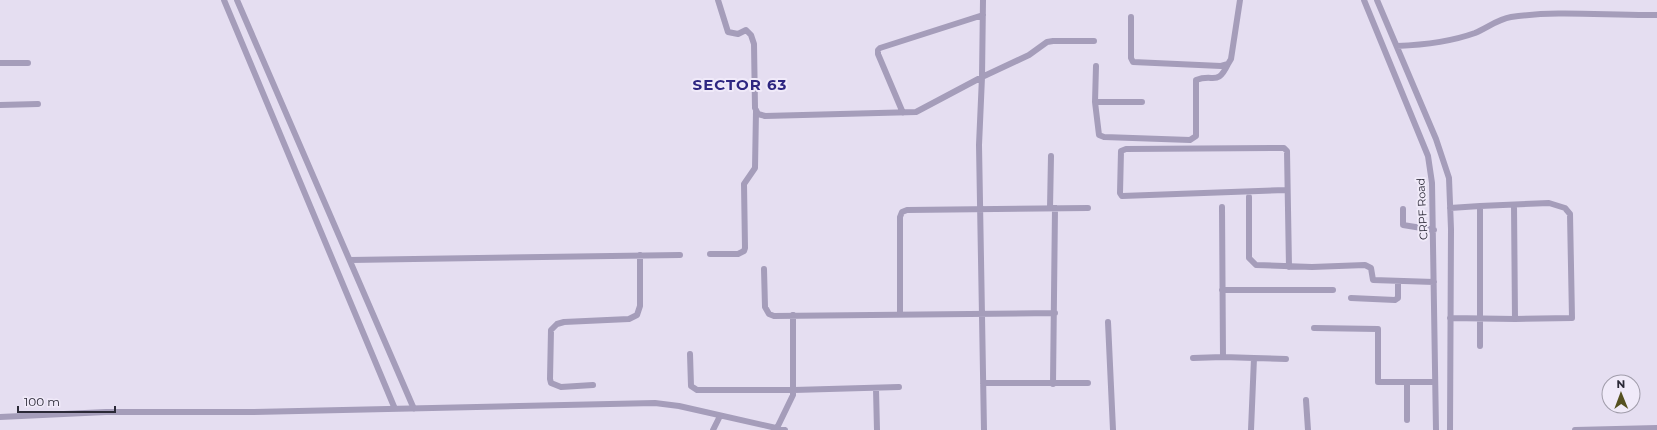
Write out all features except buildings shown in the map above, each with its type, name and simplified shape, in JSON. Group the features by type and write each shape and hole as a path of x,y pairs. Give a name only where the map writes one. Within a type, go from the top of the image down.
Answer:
{"street":[{"path":"224,0 395,409"},
{"path":"237,0 414,409"},
{"path":"710,254 738,254 744,251 744,184 745,180 754,173 755,168 756,111 753,39 746,30 738,34 728,32 718,0"},
{"path":"983,0 982,76 978,145 984,430"},
{"path":"1096,66 1095,102 1099,135 1104,137 1190,140 1196,136 1196,80 1219,77 1223,75 1231,59 1240,0"},
{"name":"CRPF Road","path":"1364,0 1428,156 1432,183 1434,230 1436,430"},
{"path":"1377,0 1444,162 1449,178 1450,430"},
{"path":"1397,46 1424,44 1474,33 1511,17 1557,14 1657,15"},
{"path":"903,114 878,54 878,50 880,48 983,15"},
{"path":"1131,17 1130,58 1132,62 1215,67 1228,64"},
{"path":"756,111 761,116 903,114 923,109 982,76 1029,55 1047,42 1094,40"},
{"path":"0,63 28,64"},
{"path":"1095,102 1142,102"},
{"path":"0,105 38,104"},
{"path":"1286,190 1124,196 1120,193 1120,155 1122,151 1126,149 1281,147 1287,150 1286,190 1289,267"},
{"path":"1051,156 1055,313 1053,384"},
{"path":"1249,197 1249,258 1252,263 1261,267 1365,265 1371,268 1373,280 1434,282"},
{"path":"1450,208 1549,203 1565,208 1570,214 1571,220 1572,318 1450,318"},
{"path":"1514,205 1515,319"},
{"path":"1480,206 1480,346"},
{"path":"1222,207 1223,356"},
{"path":"900,313 900,217 902,212 907,210 979,208 1088,208"},
{"path":"1403,209 1403,225 1434,230"},
{"path":"593,385 561,386 551,383 551,330 557,324 564,322 629,319 637,315 640,306 640,255"},
{"path":"350,260 680,255"},
{"path":"764,269 766,312 774,316 900,313 1055,313"},
{"path":"1351,298 1395,300 1398,298 1398,282"},
{"path":"1222,290 1333,290"},
{"path":"776,429 792,400 794,390 793,315"},
{"path":"1108,322 1113,430"},
{"path":"1314,328 1378,328 1378,382 1435,382"},
{"path":"690,354 690,382 693,389 794,390 876,389 899,387"},
{"path":"1193,358 1223,356 1286,358"},
{"path":"1251,430 1254,358"},
{"path":"983,384 1088,383"},
{"path":"1406,383 1407,420"},
{"path":"876,389 877,430"},
{"path":"1306,400 1308,430"},
{"path":"0,417 106,412 253,412 655,404 679,406 785,430"},
{"path":"713,430 720,416"},
{"path":"1575,430 1657,428"}],"district":[{"name":"SECTOR 63","path":"740,84"}]}
